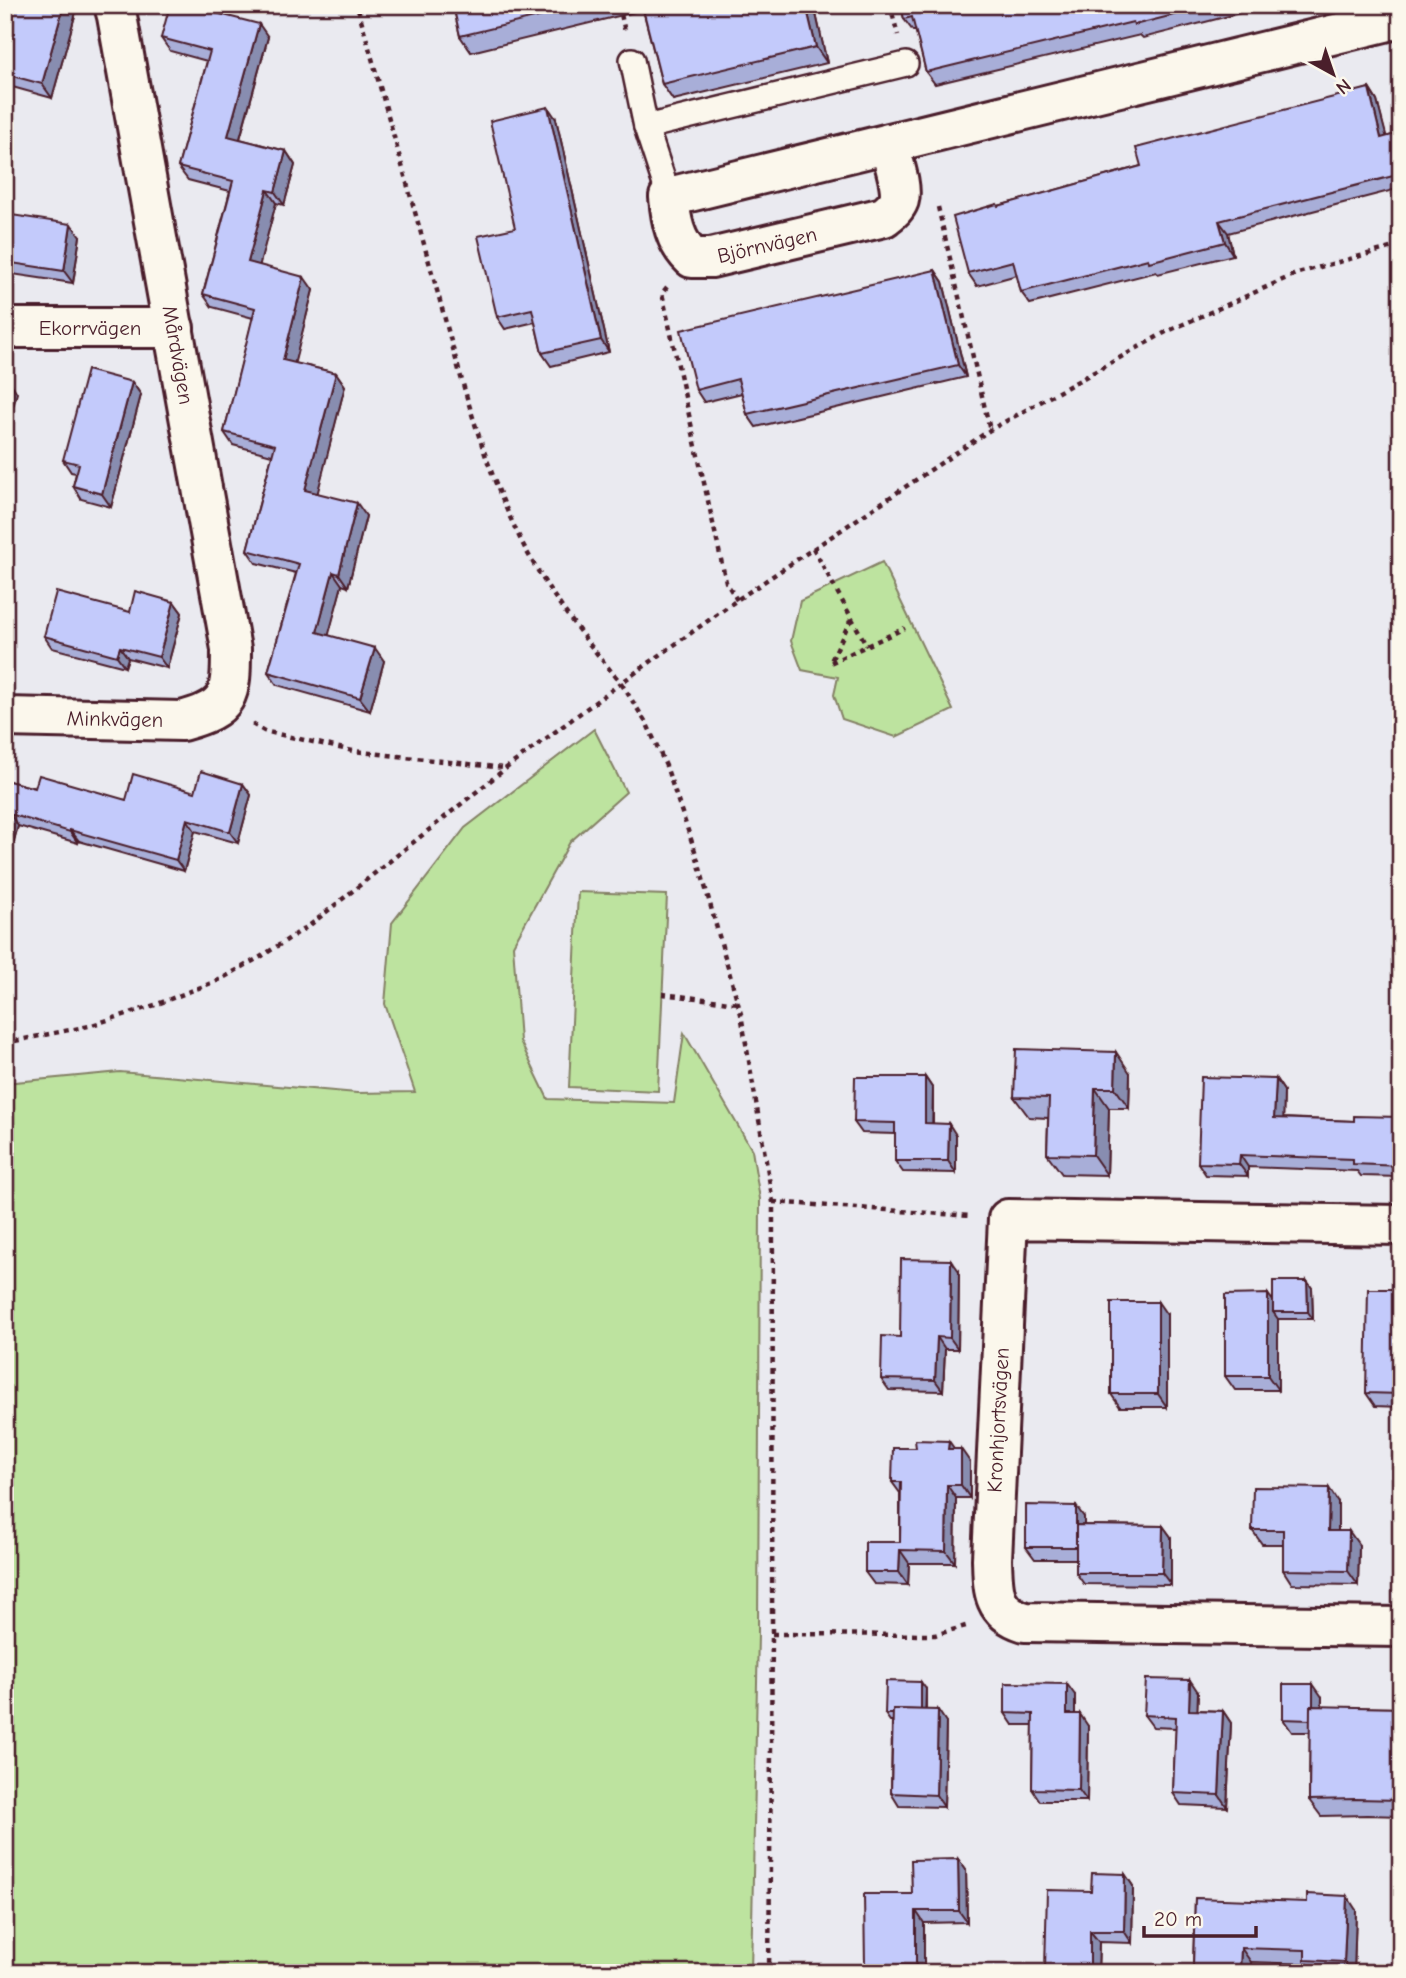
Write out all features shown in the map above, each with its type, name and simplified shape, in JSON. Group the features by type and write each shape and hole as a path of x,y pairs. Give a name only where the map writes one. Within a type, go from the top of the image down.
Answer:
{"street":[{"name":"Mårdvägen","path":"114,5 230,649 230,681 221,704"},
{"path":"669,197 1401,18"},
{"name":"Björnvägen","path":"669,197 670,216 676,236 692,258 711,258 884,217 895,208 900,198 889,144"},
{"name":"Ekorrvägen","path":"5,328 174,328"},
{"name":"Minkvägen","path":"5,717 182,721 207,714 221,704"},
{"path":"1008,1219 1401,1225"},
{"name":"Kronhjortsvägen","path":"999,1607 992,1577 992,1559 1008,1219"},
{"path":"999,1607 1010,1618 1024,1622 1401,1627"}],"lane":[{"path":"632,60 646,127 669,197"},
{"path":"646,127 906,64"}],"path":[{"path":"357,5 465,390 489,466 526,549 547,586 571,621 621,683 646,723 666,766 696,855 738,1003 773,1202 769,1973"},
{"path":"936,196 990,430"},
{"path":"5,1043 89,1026 155,1005 219,980 262,956 310,925 505,768 621,683 737,600 990,430 1166,332 1298,273 1401,245"},
{"path":"692,258 662,293 726,582 737,600"},
{"path":"813,548 867,646"},
{"path":"851,619 830,663 905,628"},
{"path":"221,704 264,731 353,751 505,768"},
{"path":"663,994 738,1003"},
{"path":"773,1202 1008,1219"},
{"path":"772,1634 935,1635 973,1623 999,1607"}],"green space":[{"path":"882,562 953,710 896,737 842,719 834,695 838,677 802,670 791,641 800,601"},
{"path":"594,729 626,792 570,842 513,945 520,1041 548,1099 674,1103 684,1033 752,1150 760,1199 758,1634 751,1973 5,1973 5,1083 120,1072 357,1093 415,1092 385,1004 392,923 465,828"},
{"path":"578,892 667,895 658,1091 569,1087"}],"building":[{"path":"13,5 64,5 42,84 5,74 5,33"},
{"path":"170,5 201,5 200,9 259,24 228,136 286,151 275,192 267,190 248,262 304,277 283,360 336,373 305,490 357,503 339,574 333,572 317,632 375,648 360,698 268,672 299,564 247,550 275,445 224,432 255,308 203,294 233,181 178,167 210,51 161,38"},
{"path":"453,5 588,5 460,36"},
{"path":"642,5 806,5 816,47 662,84"},
{"path":"901,5 1213,5 926,72 912,17 904,19"},
{"path":"1369,88 1381,138 1396,134 1401,151 1401,174 1219,221 1225,242 1021,292 1013,261 968,273 953,217 1141,166 1136,148"},
{"path":"548,107 601,340 542,353 532,309 497,317 478,236 515,228 490,121"},
{"path":"5,214 71,224 64,271 5,262"},
{"path":"935,270 958,365 747,414 738,379 696,390 681,330"},
{"path":"87,370 132,382 102,494 73,486 79,464 63,460"},
{"path":"135,591 174,602 159,657 120,647 117,656 44,636 56,592 130,612"},
{"path":"201,771 243,784 230,832 187,819 176,860 10,814 5,832 5,780 35,788 39,775 126,800 133,774 195,792"},
{"path":"1016,1049 1116,1052 1115,1088 1095,1088 1093,1155 1047,1154 1049,1098 1014,1097"},
{"path":"855,1077 925,1077 925,1123 949,1124 948,1161 895,1161 895,1123 854,1122"},
{"path":"1201,1077 1276,1079 1274,1118 1354,1121 1354,1116 1401,1117 1401,1166 1353,1164 1353,1159 1240,1155 1239,1164 1198,1163"},
{"path":"901,1259 951,1260 950,1338 937,1337 935,1380 881,1379 882,1336 900,1337"},
{"path":"1273,1281 1307,1281 1308,1312 1273,1312"},
{"path":"1368,1289 1401,1289 1401,1394 1366,1393"},
{"path":"1268,1294 1268,1376 1225,1376 1225,1295"},
{"path":"1111,1302 1158,1302 1158,1394 1111,1394"},
{"path":"915,1440 949,1441 948,1449 961,1449 961,1485 947,1485 946,1551 900,1550 899,1572 865,1572 865,1542 900,1542 901,1482 892,1482 893,1448 916,1448"},
{"path":"1253,1487 1329,1488 1328,1531 1349,1531 1348,1571 1283,1570 1283,1530 1252,1530"},
{"path":"1026,1505 1076,1506 1076,1547 1026,1547"},
{"path":"1076,1525 1163,1526 1162,1573 1076,1573"},
{"path":"1146,1679 1190,1680 1189,1710 1223,1711 1219,1795 1173,1793 1176,1717 1144,1715"},
{"path":"886,1681 921,1682 921,1710 893,1709 893,1714 885,1714"},
{"path":"1005,1683 1067,1684 1067,1714 1080,1714 1079,1790 1032,1789 1033,1714 1005,1713"},
{"path":"1283,1684 1313,1684 1310,1720 1283,1719"},
{"path":"1310,1706 1401,1708 1401,1800 1309,1800"},
{"path":"893,1709 938,1710 936,1795 891,1793"},
{"path":"958,1859 959,1911 916,1911 916,1965 865,1966 864,1894 912,1894 911,1860"},
{"path":"1092,1873 1125,1874 1124,1931 1090,1931 1090,1970 1045,1969 1047,1890 1091,1891"},
{"path":"1307,1894 1347,1896 1344,1962 1305,1960 1305,1950 1241,1948 1240,1969 1193,1967 1195,1898 1307,1902"}]}
